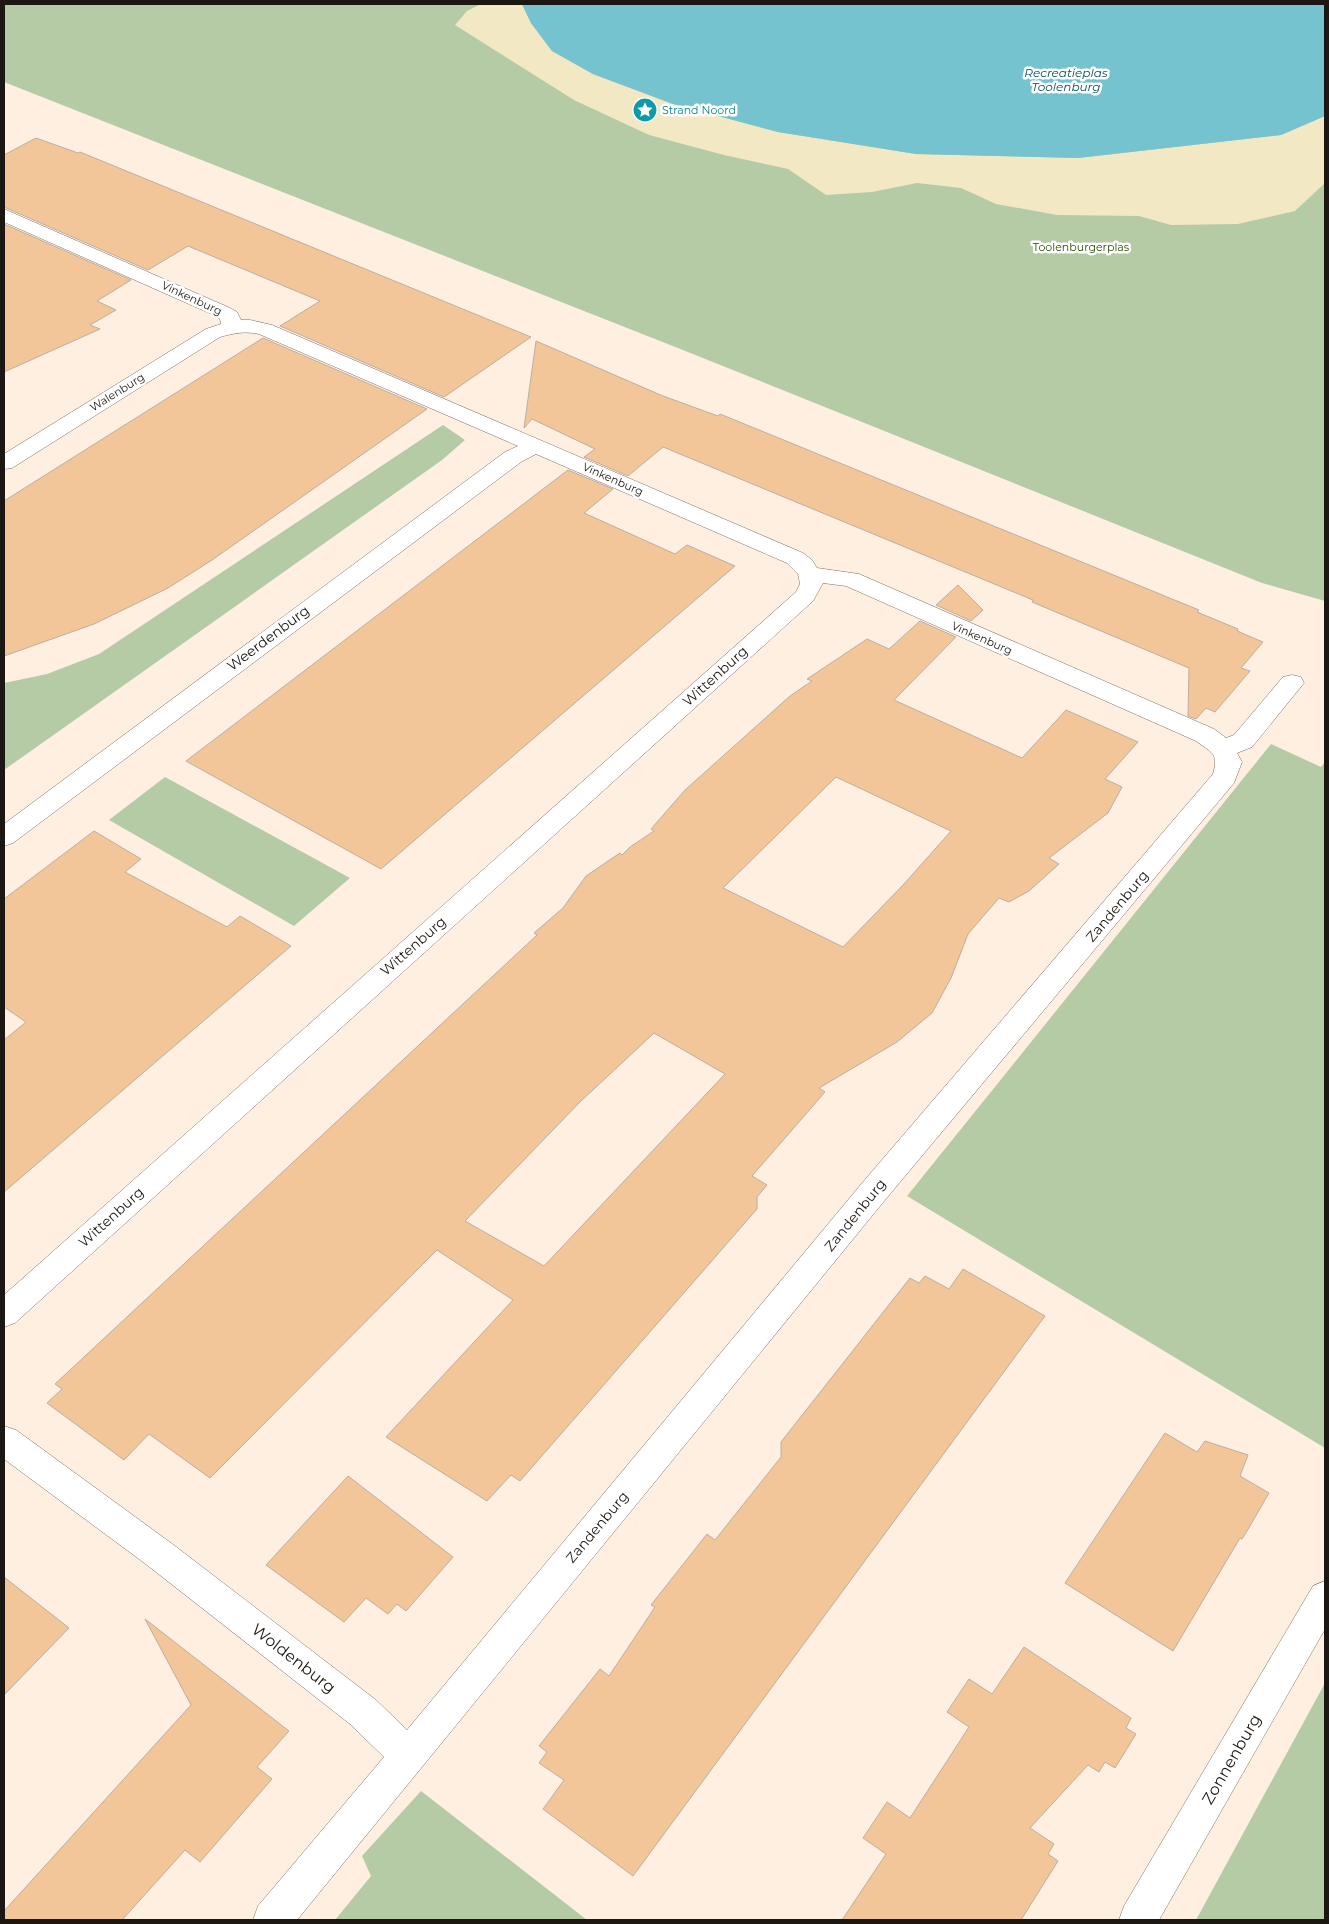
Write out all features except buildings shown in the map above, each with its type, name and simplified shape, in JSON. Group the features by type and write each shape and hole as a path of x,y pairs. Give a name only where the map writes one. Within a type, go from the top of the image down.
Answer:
{"street":[{"name":"Vinkenburg","path":"4,215 216,308 230,316 232,327 250,326 265,329 795,558 804,565 810,574 851,579 1205,735 1223,749"},
{"name":"Walenburg","path":"4,463 213,333 232,327"},
{"name":"Weerdenburg","path":"4,837 340,584 513,457 536,446"},
{"name":"Wittenburg","path":"4,1314 805,596 812,584 810,574"},
{"path":"1223,749 1243,741 1292,683"},
{"name":"Zandenburg","path":"408,1756 874,1191 1225,777 1229,762 1223,749"},
{"name":"Woldenburg","path":"4,1440 159,1554 363,1712 408,1756"},
{"name":"Zonnenburg","path":"1138,1920 1325,1597"},
{"path":"272,1920 408,1756"}],"green space":[{"name":"Toolenburgerplas","path":"4,4 1325,4 1325,601 1262,583 688,352 4,82"},
{"path":"443,425 465,440 442,460 4,770 4,683 47,674 99,654"},
{"path":"1271,744 1321,767 1325,762 1325,1448 907,1196"},
{"path":"165,777 350,878 294,926 109,820"},
{"path":"1325,1683 1325,1920 1196,1920"},
{"path":"421,1791 587,1920 335,1920 371,1876 362,1856"}],"sand":[{"name":"Strand Noord","path":"481,4 522,4 531,23 552,51 593,74 673,104 778,132 916,154 1078,158 1281,135 1325,116 1325,183 1295,211 1238,224 1171,225 1139,216 1057,215 996,204 961,188 917,183 872,192 826,195 788,169 724,155 649,135 574,100 455,25 467,11"}],"water":[{"name":"Recreatieplas Toolenburg","path":"522,4 1325,4 1325,116 1281,135 1078,158 916,154 778,132 673,104 593,74 552,51 531,23"}],"place":[{"name":"Strand Noord","path":"645,110"}]}
